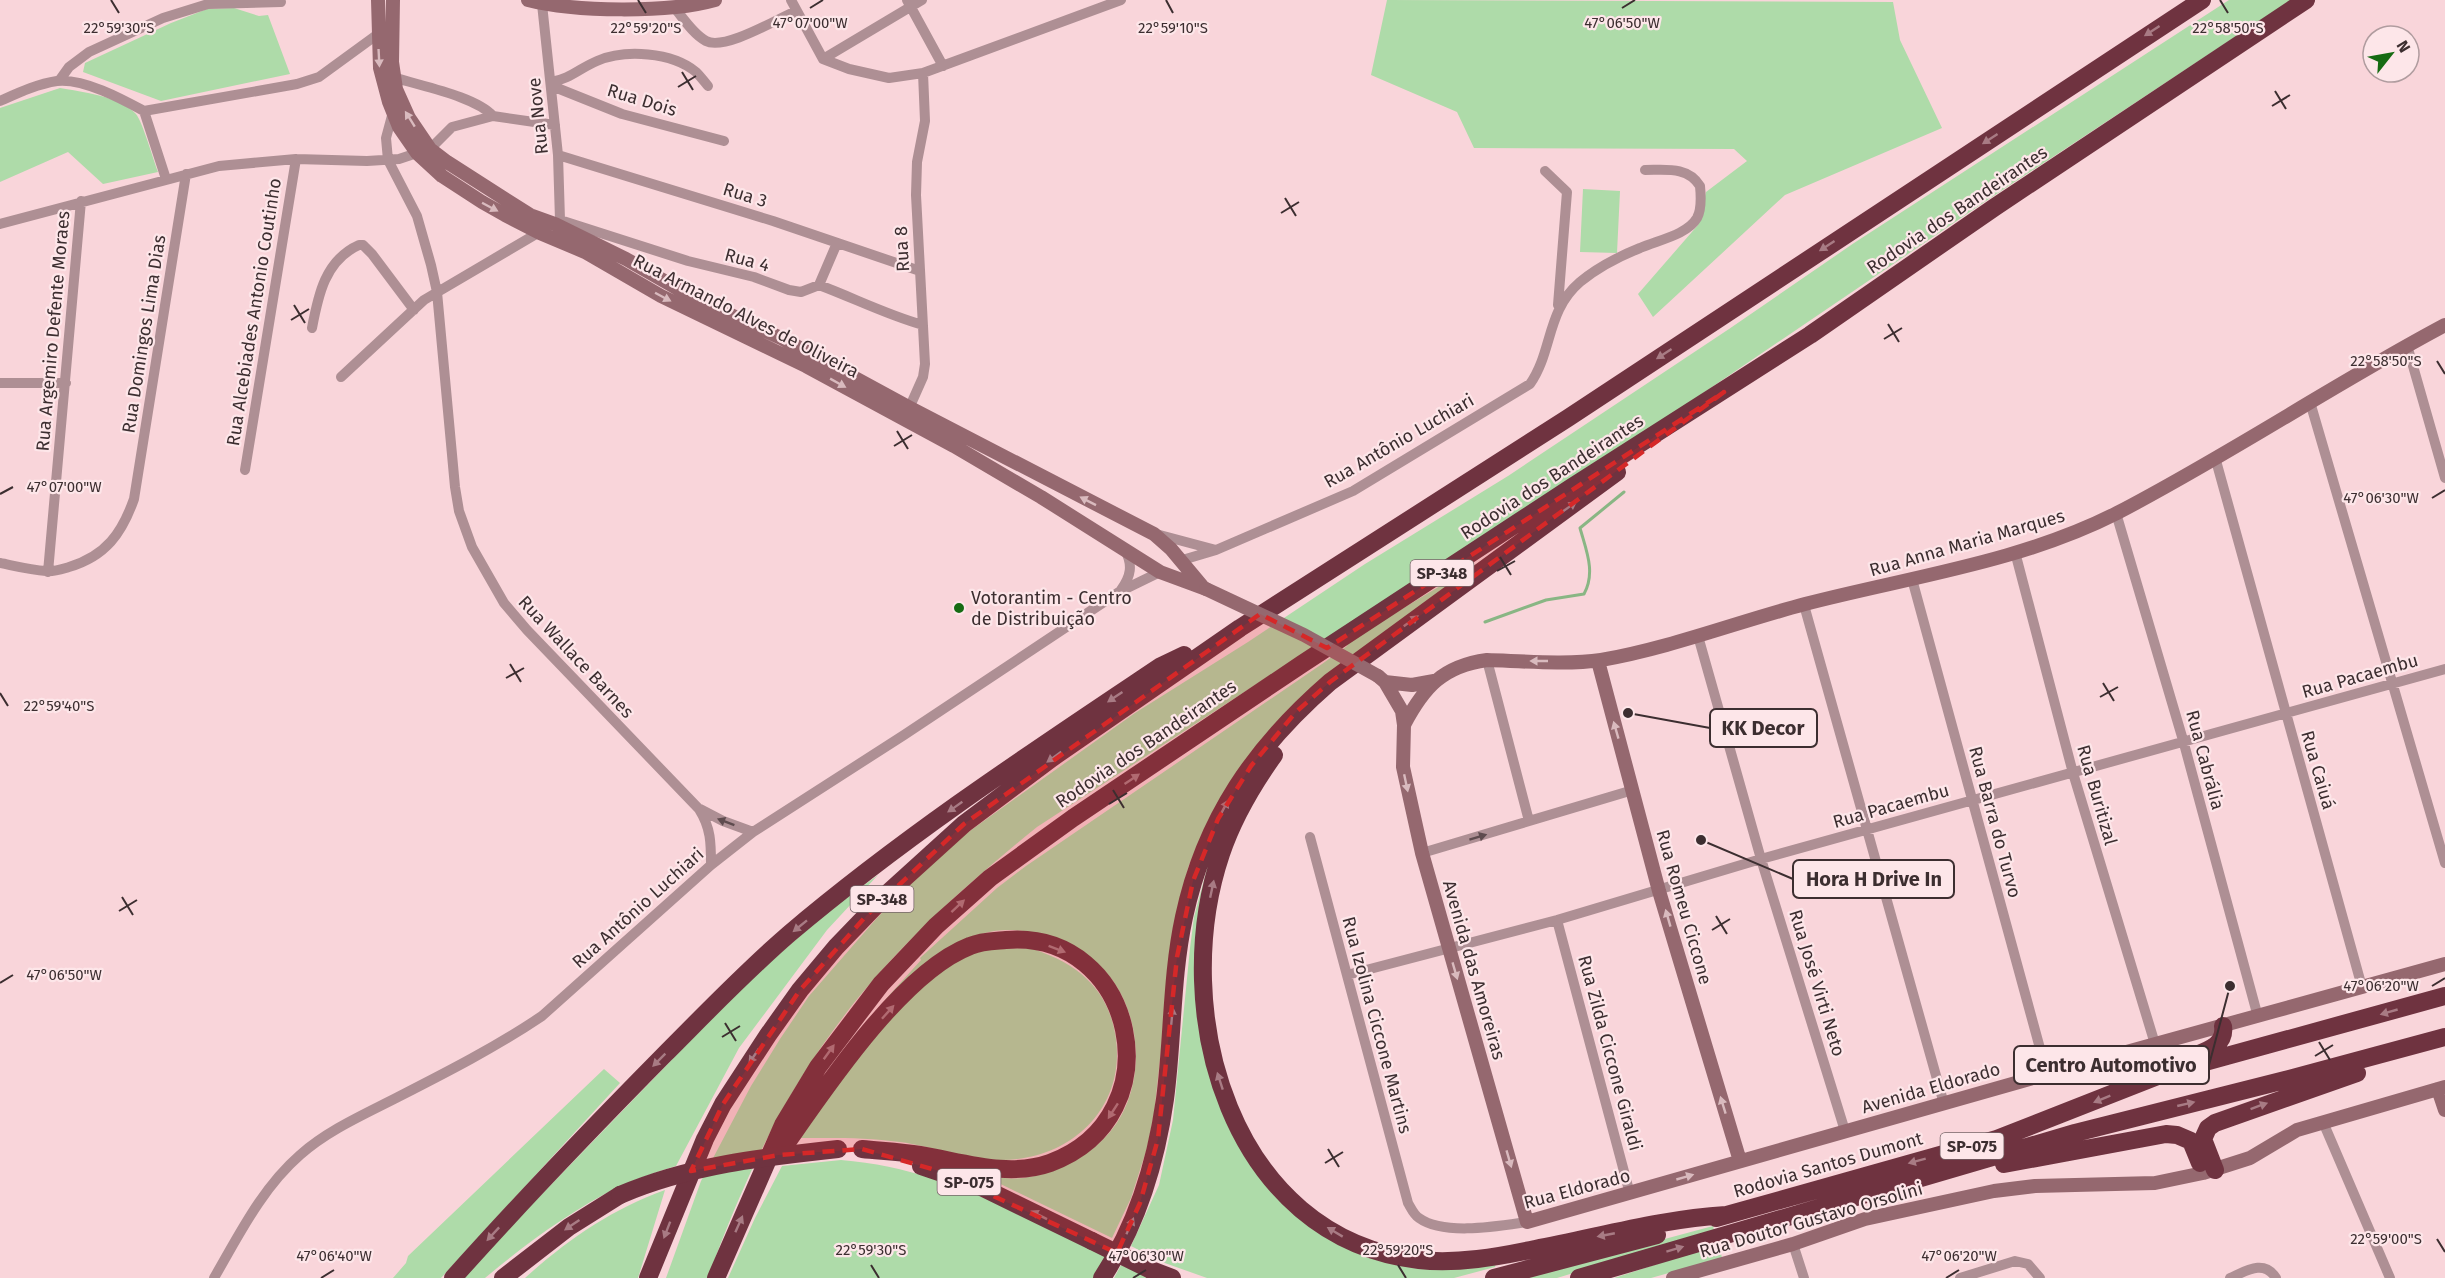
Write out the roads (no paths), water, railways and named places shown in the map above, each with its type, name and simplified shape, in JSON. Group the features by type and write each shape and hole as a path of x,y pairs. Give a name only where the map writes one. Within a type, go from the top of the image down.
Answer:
{"highway":[{"name":"SP-348","path":"648,1278 679,1199 723,1104 794,999 836,947 915,868 972,817 1052,758 1240,628 1551,429 2202,0"},
{"name":"Rodovia dos Bandeirantes","path":"716,1278 783,1125 818,1067 881,984 936,926 990,878 1072,818 1302,664 1562,494 1724,392 1995,207 2306,0"},
{"path":"1102,1278 1126,1235 1150,1174 1165,1098 1177,957 1182,928 1203,849 1232,793 1272,738 1296,712 1364,656 1724,392"},
{"path":"453,1278 577,1143 722,995 790,933 930,824 1103,705 1161,666 1240,628"},
{"path":"1364,656 1304,717 1261,772 1230,828 1215,876 1203,950 1204,1007 1215,1067 1234,1121 1248,1148 1276,1186 1318,1222 1342,1237 1369,1248 1418,1260 1444,1262 1500,1256 1682,1218 1726,1215"},
{"path":"753,1193 828,1083 861,1042 921,979 955,953 988,941 1018,939 1035,941 1076,957 1103,985 1122,1018 1127,1043 1127,1070 1118,1104 1090,1140 1077,1149 1047,1164 1019,1169 990,1169 897,1152 862,1149"},
{"name":"Rodovia Santos Dumont","path":"1494,1278 1617,1247 1997,1139 2165,1073 2445,996"},
{"path":"2165,1073 2182,1061 2217,1045 2223,1036 2223,1026"},
{"path":"2209,1172 2203,1139 2208,1128 2215,1123 2297,1092 2395,1060 2442,1038"},
{"name":"SP-075","path":"1579,1278 2096,1128 2442,1038"},
{"path":"1966,1165 2004,1164 2166,1134 2177,1135 2191,1141 2209,1172"},
{"name":"SP-075","path":"527,1259 569,1227 620,1195 668,1177 701,1168 781,1155 862,1149 939,1171 976,1185 1172,1278"},
{"path":"503,1278 527,1259"},
{"path":"508,1278 527,1259"}],"main road":[{"name":"Rua Armando Alves de Oliveira","path":"378,0 381,78 399,127 424,151 530,215 557,222 694,298 783,339 1160,572 1204,588 1304,635 1381,679"},
{"name":"Rua Armando Alves de Oliveira","path":"393,0 393,77 402,105 424,151 442,176 482,202 540,233 585,252 661,296 1154,534 1171,549 1204,588"},
{"path":"535,2 614,9 674,7 715,0"},
{"name":"Rua Anna Maria Marques","path":"1598,661 1698,636 1804,604 2014,552 2066,536 2116,513 2445,325"},
{"path":"1124,548 1128,538 1140,527"},
{"path":"1160,572 1179,561"},
{"name":"Avenida das Amoreiras","path":"1381,679 1412,685 1434,681 1461,665 1487,660 1598,661"},
{"name":"Rua Romeu Ciccone","path":"1598,661 1659,891 1740,1161"},
{"name":"Avenida das Amoreiras","path":"1381,679 1398,702 1404,725 1403,767 1422,853 1527,1222"},
{"name":"Avenida das Amoreiras","path":"1404,725 1414,706 1434,681"},
{"name":"Avenida Eldorado","path":"1740,1161 2445,964"},
{"path":"2442,1088 2445,1110"},
{"name":"Rua Doutor Gustavo Orsolini","path":"1673,1278 1793,1244 1890,1213 1994,1191 2035,1186 2155,1183 2209,1172 2250,1158 2287,1134 2442,1088"},
{"name":"Rua Eldorado","path":"1527,1222 1740,1161"}],"street":[{"path":"823,58 908,4 922,0"},
{"path":"674,7 691,28 706,41 721,44 794,5 823,58 849,69 889,78 923,73 1121,0"},
{"path":"59,81 69,67 89,52 191,9 208,4 281,2"},
{"name":"Rua Nove","path":"535,2 551,84 558,155 557,222"},
{"path":"908,4 943,66"},
{"path":"0,101 26,90 59,81 107,93 144,111 297,84 319,77 378,34"},
{"path":"551,84 566,80 600,60 614,56 644,55 670,59 695,71 708,86"},
{"name":"Rua 8","path":"906,413 923,377 925,364 916,180 925,121 923,73"},
{"path":"393,77 469,100 485,107 493,116"},
{"name":"Rua Dois","path":"551,84 622,114 724,141"},
{"path":"144,111 166,179"},
{"name":"Rua Wallace Barnes","path":"393,112 386,138 388,160 417,216 437,292 455,487 459,511 472,548 504,603 527,630 699,809 707,822 711,838 711,864"},
{"path":"0,224 219,166 296,159 354,162 406,157 424,151 452,127 493,116 555,125"},
{"name":"Rua 3","path":"558,155 773,221 920,271"},
{"name":"Rua Alcebiades Antonio Coutinho","path":"244,471 296,159"},
{"path":"1558,308 1580,282 1595,272 1638,249 1679,232 1695,220 1700,210 1700,186 1692,176 1673,170 1645,170"},
{"path":"1545,171 1567,192 1558,308"},
{"name":"Rua Domingos Lima Dias","path":"48,572 94,557 120,532 134,499 186,174"},
{"name":"Rua Argemiro Defente Moraes","path":"48,572 81,201"},
{"path":"341,377 424,300 557,222"},
{"name":"Rua 4","path":"557,222 688,261 754,277 789,290 801,291 819,285 866,302 895,317 923,325"},
{"path":"819,285 837,243"},
{"path":"312,328 320,288 325,278 355,247 363,245 414,310"},
{"name":"Rua Antônio Luchiari","path":"1179,561 1216,550 1363,486 1530,384 1537,374 1558,308"},
{"path":"2407,345 2445,478"},
{"path":"0,383 66,383"},
{"path":"2310,402 2445,863"},
{"name":"Rua Caiuá","path":"2215,457 2362,987"},
{"name":"Rua Cabrália","path":"2116,513 2183,740 2258,1017"},
{"path":"1154,534 1216,550"},
{"path":"1119,592 1129,579 1131,562 1124,548"},
{"name":"Rua Buritizal","path":"2014,552 2073,773 2155,1044"},
{"path":"0,563 48,572"},
{"name":"Rua Antônio Luchiari","path":"214,1278 254,1209 277,1179 300,1155 345,1124 488,1050 542,1016 711,864 753,832 1119,592 1160,572"},
{"name":"Rua Barra do Turvo","path":"1912,579 2047,1074"},
{"path":"1804,604 1944,1104"},
{"name":"Rua José Virti Neto","path":"1698,636 1761,859 1845,1131"},
{"path":"1487,660 1529,821"},
{"name":"Rua Pacaembu","path":"1347,975 1557,920 1761,859 2445,669"},
{"path":"1422,853 1633,790"},
{"name":"Rua Wallace Barnes","path":"699,809 753,832"},
{"name":"Rua Izolina Ciccone Martins","path":"1311,837 1403,1186 1408,1203 1420,1219"},
{"name":"Rua Zilda Ciccone Giraldi","path":"1557,920 1630,1194"},
{"path":"2323,1122 2390,1278"},
{"name":"Rua Eldorado","path":"1420,1219 1466,1229 1527,1222"},
{"path":"1793,1244 1804,1278"},
{"path":"1960,1278 2015,1261 2028,1264 2040,1278"},
{"path":"2230,1278 2255,1267 2262,1267 2268,1269 2276,1278"}],"waterway":[{"path":"1485,622 1546,600 1584,594 1588,586 1590,569 1580,528 1624,492"}],"place":[{"name":"Votorantim - Centro de Distribuição","path":"959,608"},
{"name":"KK Decor","path":"1628,713"},
{"name":"Hora H Drive In","path":"1701,840"},
{"name":"Centro Automotivo","path":"2230,986"}]}
